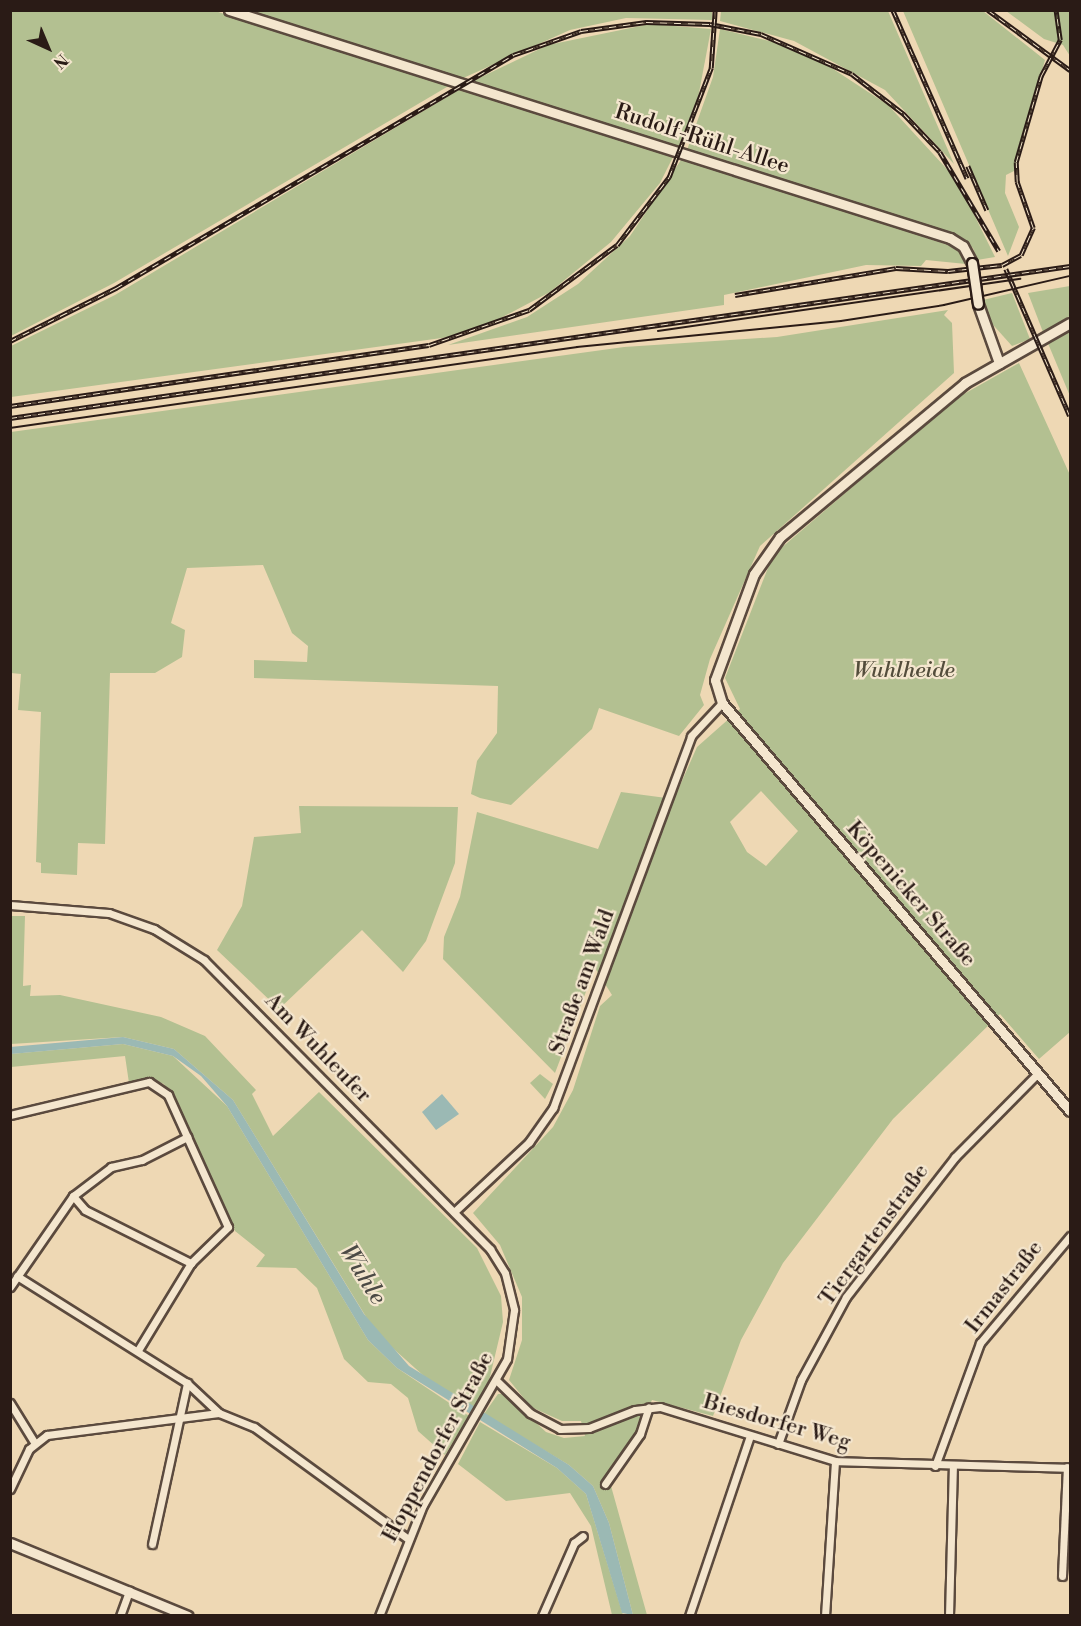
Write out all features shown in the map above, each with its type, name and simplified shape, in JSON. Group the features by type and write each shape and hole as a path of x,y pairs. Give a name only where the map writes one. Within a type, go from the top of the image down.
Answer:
{"main road":[{"name":"Rudolf-Rühl-Allee","path":"229,10 950,238 963,246 972,263 978,304 999,363"},
{"path":"999,363 1071,322"},
{"name":"Köpenicker Straße","path":"999,363 951,394 769,549 716,672 722,703 1071,1111"},
{"path":"10,1543 188,1616"}],"street":[{"name":"Straße am Wald","path":"454,1212 529,1142 553,1108 693,732 722,703"},
{"name":"Am Wuhleufer","path":"10,905 109,914 154,929 188,948 224,977 454,1212 505,1273 514,1328"},
{"name":"Tiergartenstraße","path":"778,1444 801,1380 846,1297 955,1157 1038,1073"},
{"path":"10,1115 154,1082 168,1095 228,1227 191,1263 138,1350"},
{"path":"10,1287 73,1196 111,1167 142,1160 187,1137"},
{"path":"73,1196 85,1210 191,1263"},
{"name":"Irmastraße","path":"935,1466 980,1342 1071,1236"},
{"path":"17,1276 138,1350 187,1383 219,1413 254,1427 407,1538"},
{"name":"Hoppendorfer Straße","path":"379,1616 407,1538 497,1381 514,1328"},
{"path":"497,1381 530,1413 560,1430 589,1428 649,1407"},
{"path":"152,1544 187,1383"},
{"path":"10,1403 34,1442"},
{"name":"Biesdorfer Weg","path":"649,1407 836,1461 935,1466 1069,1468"},
{"path":"605,1484 640,1434 649,1407"},
{"path":"10,1488 34,1442 47,1435 181,1414 219,1413"},
{"path":"689,1616 750,1436"},
{"path":"825,1616 836,1461"},
{"path":"949,1616 953,1466"},
{"path":"1062,1576 1069,1468"},
{"path":"542,1616 573,1543 583,1536"},
{"path":"120,1616 129,1591"}],"green space":[{"path":"712,10 712,20 626,18 570,30 461,79 240,11"},
{"path":"11,11 215,11 452,84 114,283 11,336"},
{"path":"721,11 888,11 954,164 885,90 794,41 720,21"},
{"path":"903,11 983,11 1045,60 1014,171 1006,175 1005,193 1019,227 1008,256"},
{"path":"1006,11 1070,11 1070,56 1063,45 1044,39"},
{"path":"650,24 711,29 698,98 678,148 471,82 548,45"},
{"path":"720,29 782,44 821,61 888,105 957,180 995,257 977,260 973,248 956,236 687,150 713,77"},
{"path":"462,88 674,155 660,183 611,242 550,292 495,321 449,337 11,397 11,346 115,295"},
{"path":"683,157 948,245 960,251 966,264 926,260 921,266 866,265 724,295 724,305 448,345 527,317 578,284 630,236"},
{"path":"1070,286 1070,316 1043,332 1028,293"},
{"path":"1012,293 1030,339 1012,346 986,317 983,300"},
{"path":"948,310 944,315 952,323 954,373 760,546 710,659 700,695 704,705 679,736 599,708 592,729 511,805 480,798 471,794 477,761 497,733 498,686 254,678 254,660 307,662 308,646 292,633 263,565 187,568 171,623 185,630 182,657 155,673 110,673 105,844 78,843 77,875 41,873 41,863 36,862 41,712 18,710 21,674 11,673 11,432 624,347 777,337"},
{"path":"1070,327 1070,396 1047,341"},
{"name":"Wuhlheide","path":"1019,363 1070,475 1070,1032 1039,1059 1000,1014 893,1119 783,1263 741,1340 713,1416 652,1400 611,1486 647,1615 633,1615 609,1523 593,1486 569,1465 484,1414 498,1394 505,1394 546,1432 564,1438 585,1436 581,1421 562,1421 531,1407 509,1380 522,1340 522,1297 500,1245 473,1213 553,1127 573,1090 600,1006 612,995 595,968 555,1073 443,959 444,937 460,897 477,812 598,849 621,792 674,799 697,747 740,709 725,678 773,555 955,399","holes":["761,791 798,831 766,866 747,852 730,822"]},
{"path":"299,806 458,807 455,863 426,941 403,972 362,930 279,1009 217,950 242,906 254,837 301,833"},
{"path":"11,916 25,916 23,986 31,985 30,996 60,995 161,1017 205,1036 256,1090 252,1094 273,1136 319,1092 477,1248 501,1296 503,1322 489,1381 474,1408 435,1386 376,1333 233,1100 174,1049 123,1037 11,1044"},
{"path":"123,1044 173,1056 227,1106 368,1340 397,1368 469,1416 445,1455 418,1431 408,1398 391,1384 368,1382 344,1359 317,1288 296,1268 256,1267 265,1255 235,1231 164,1084 148,1078 129,1083 125,1056 11,1067 10,1054"},
{"path":"540,1074 553,1084 545,1099 530,1083"},
{"path":"480,1422 557,1468 586,1494 623,1615 612,1615 591,1526 570,1493 506,1501 458,1464"}],"water":[{"path":"123,1037 174,1049 233,1100 364,1314 409,1366 569,1465 593,1486 609,1523 633,1615 622,1613 586,1494 557,1468 397,1368 368,1340 227,1106 201,1076 173,1056 123,1044 11,1054 10,1047"},
{"path":"442,1094 459,1114 436,1130 422,1112"}],"tram line":[{"path":"10,428 577,347 841,321 944,305 1070,276"},
{"path":"658,331 1020,279"}],"railway":[{"path":"10,406 429,345 529,310 617,245 669,177 711,68 715,10"},
{"path":"893,10 967,178"},
{"path":"988,10 1070,70"},
{"path":"735,295 896,268 948,271 1002,265 1021,255 1033,228 1017,182 1016,162 1041,76 1060,40 1056,10"},
{"path":"10,341 116,288 513,55 581,31 646,22 710,24 761,34 852,74 904,114 940,152 999,251"},
{"path":"968,166 987,210"},
{"path":"10,418 1070,266"},
{"path":"1006,269 1070,416"}],"water label":[{"name":"Wuhle","path":"362,1275"}]}
